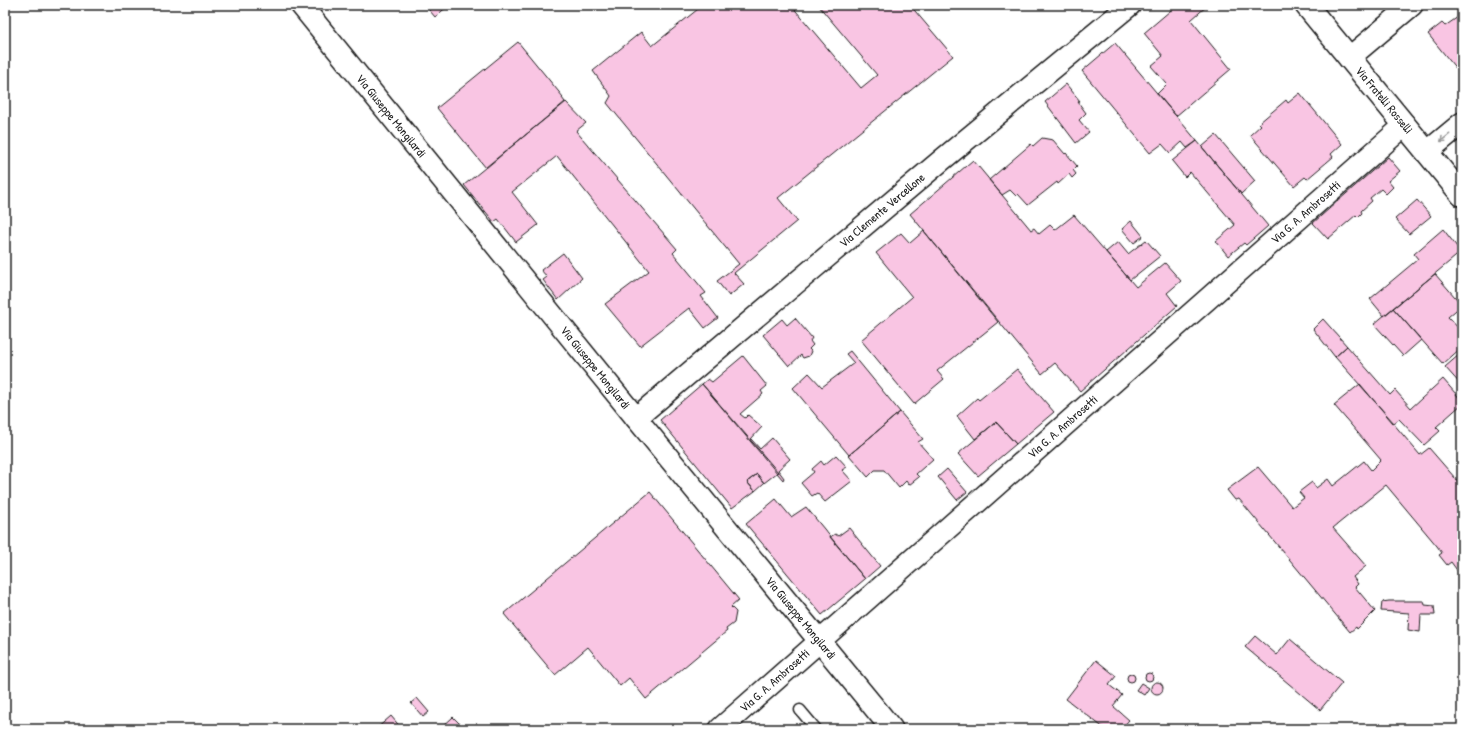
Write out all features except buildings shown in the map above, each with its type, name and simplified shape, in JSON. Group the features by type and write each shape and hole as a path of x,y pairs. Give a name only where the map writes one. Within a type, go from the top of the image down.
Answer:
{"street":[{"name":"Via Giuseppe Mongilardi","path":"301,5 636,418 892,729"},
{"name":"Via Clemente Vercellone","path":"636,418 943,159 1130,5"},
{"name":"Via Fratelli Rosselli","path":"1306,5 1462,195"},
{"path":"1349,58 1412,5"},
{"name":"Via G. A. Ambrosetti","path":"720,729 1405,124"},
{"path":"1428,152 1462,124"}],"lane":[{"path":"800,710 816,729"}]}
